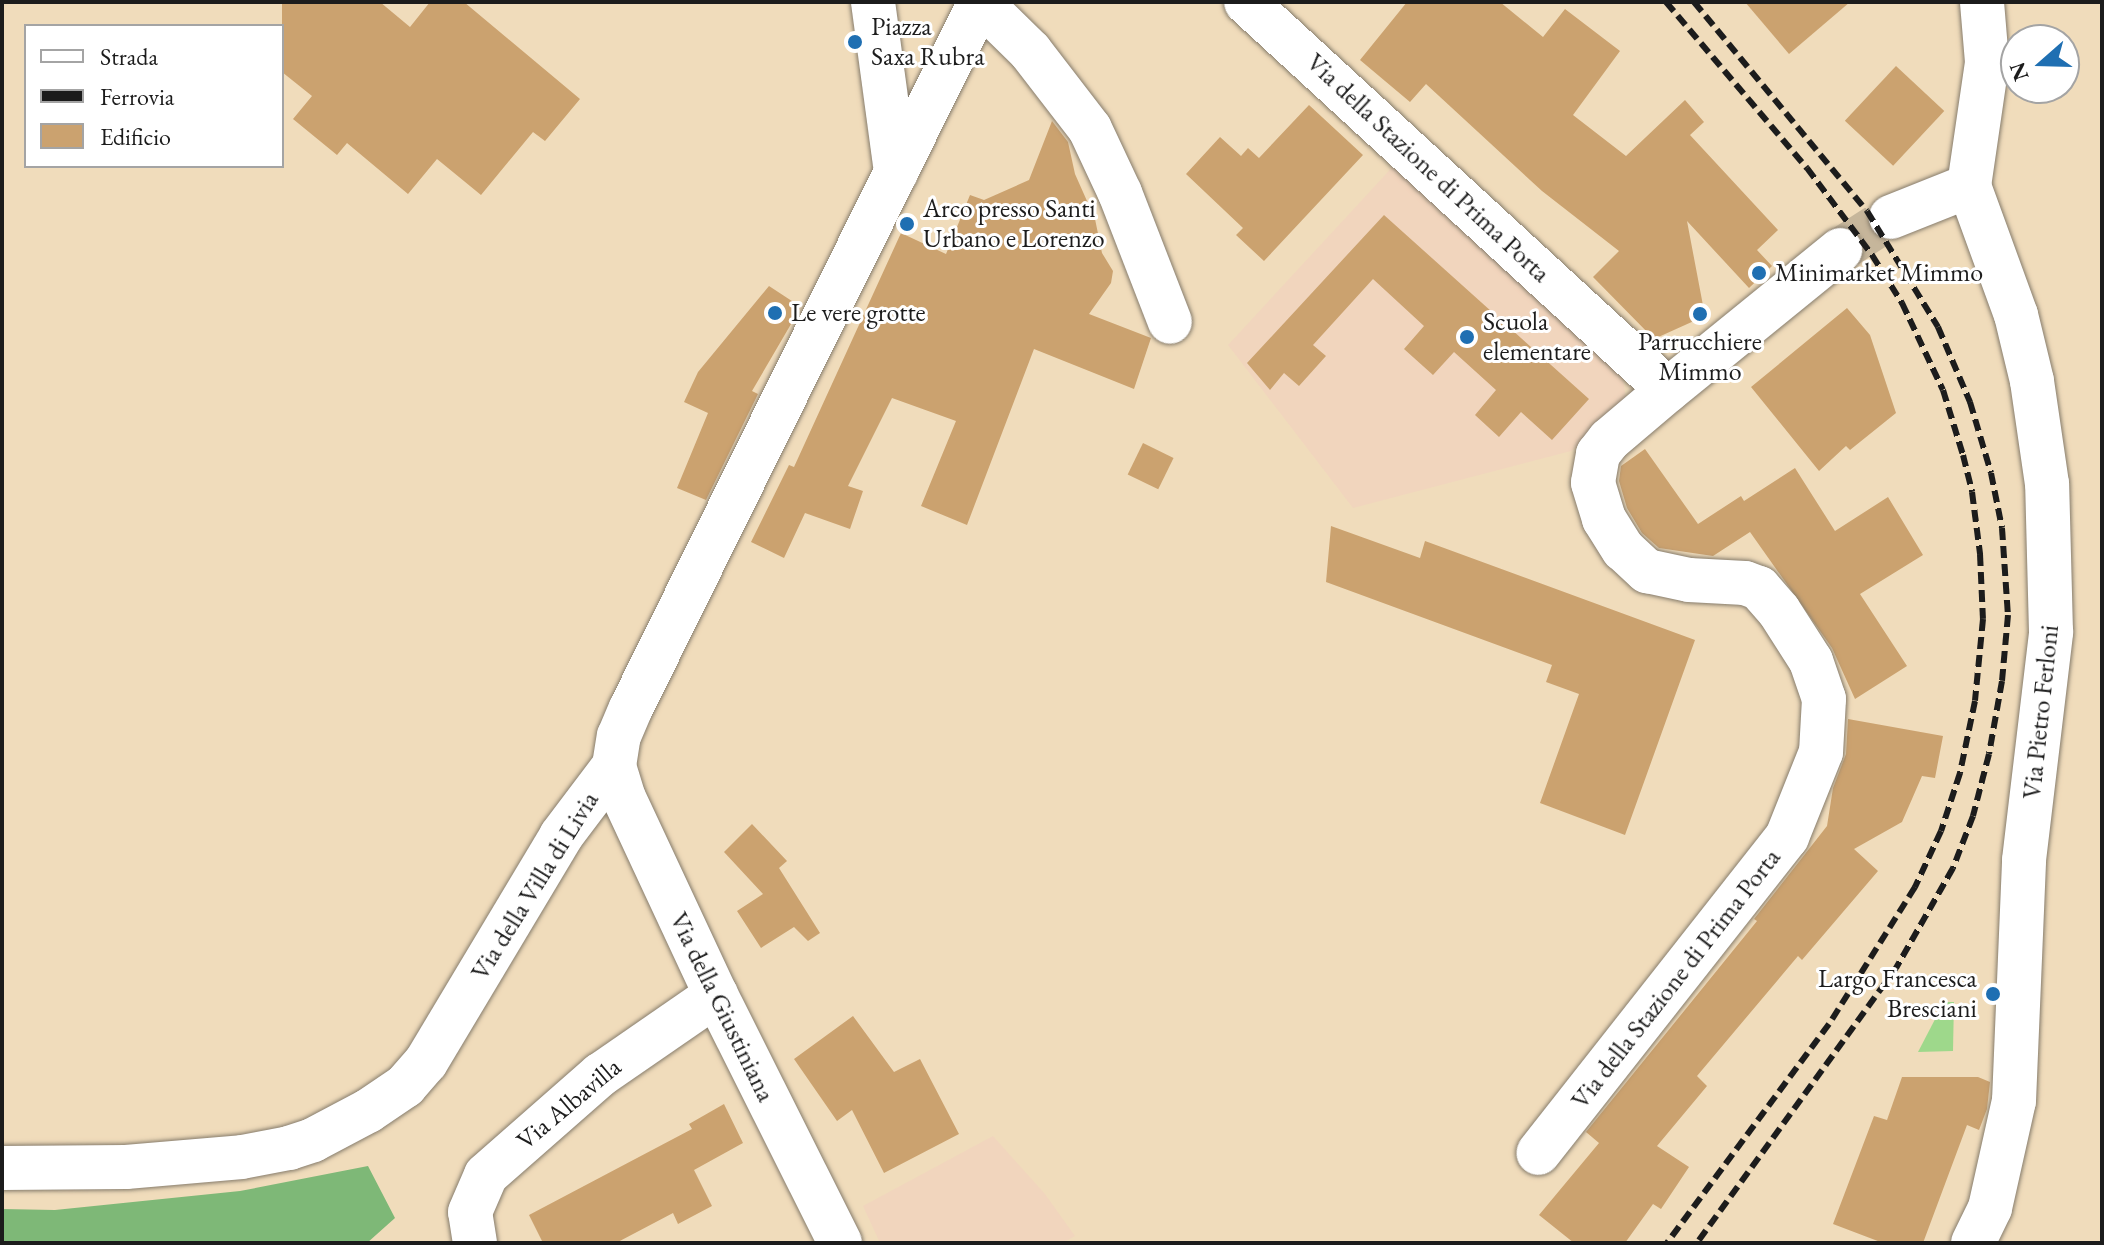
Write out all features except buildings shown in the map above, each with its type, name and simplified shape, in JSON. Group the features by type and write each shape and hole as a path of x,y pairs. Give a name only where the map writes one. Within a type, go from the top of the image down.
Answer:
{"street":[{"path":"873,2 896,172"},
{"path":"957,2 980,2 1030,51 1090,129 1115,179 1170,322"},
{"name":"Via della Villa di Livia","path":"2,1168 126,1167 242,1157 313,1140 368,1111 405,1086 426,1062 561,836 614,766 619,736 631,708 980,2"},
{"name":"Via della Stazione di Prima Porta","path":"1246,2 1668,390 1609,440 1598,454 1593,483 1604,519 1623,549 1647,571 1689,580 1745,583 1766,595 1803,648 1819,680 1825,725 1821,752 1787,837 1538,1153"},
{"path":"1891,217 1969,186 1987,62 1982,2"},
{"name":"Via Pietro Ferloni","path":"1969,186 2016,315 2032,381 2047,484 2051,582 2049,667 2024,860 2014,1101 1990,1208 1973,1243"},
{"path":"1668,390 1840,250"},
{"name":"Via della Giustiniana","path":"614,766 624,798 716,995 840,1243"},
{"name":"Via Albavilla","path":"475,1243 470,1212 486,1175 600,1075 716,995"}],"shaded area":[{"path":"1398,161 1623,379 1627,406 1571,451 1353,508 1228,345"},
{"path":"993,1136 1045,1194 1075,1236 1062,1243 880,1243 863,1206"}],"green space":[{"path":"1944,1002 1954,1002 1953,1051 1918,1052"},
{"path":"368,1166 395,1218 367,1243 2,1243 2,1209 55,1210 240,1191"}],"tunnel":[{"path":"1840,250 1891,217"}],"railway":[{"path":"1666,2 1807,168 1872,255 1902,303 1943,390 1963,455 1972,492 1980,554 1983,619 1975,701 1960,773 1941,831 1915,887 1829,1024 1667,1243"},
{"path":"1694,2 1867,211 1938,327 1970,402 1991,473 2002,528 2008,615 2002,681 1989,754 1973,816 1953,868 1896,968 1697,1243"}],"place":[{"name":"Piazza Saxa Rubra","path":"855,42"},
{"name":"Arco presso Santi Urbano e Lorenzo","path":"907,224"},
{"name":"Minimarket Mimmo","path":"1759,273"},
{"name":"Le vere grotte","path":"775,313"},
{"name":"Parrucchiere Mimmo","path":"1700,314"},
{"name":"Scuola elementare","path":"1467,337"},
{"name":"Largo Francesca Bresciani","path":"1993,994"}]}
